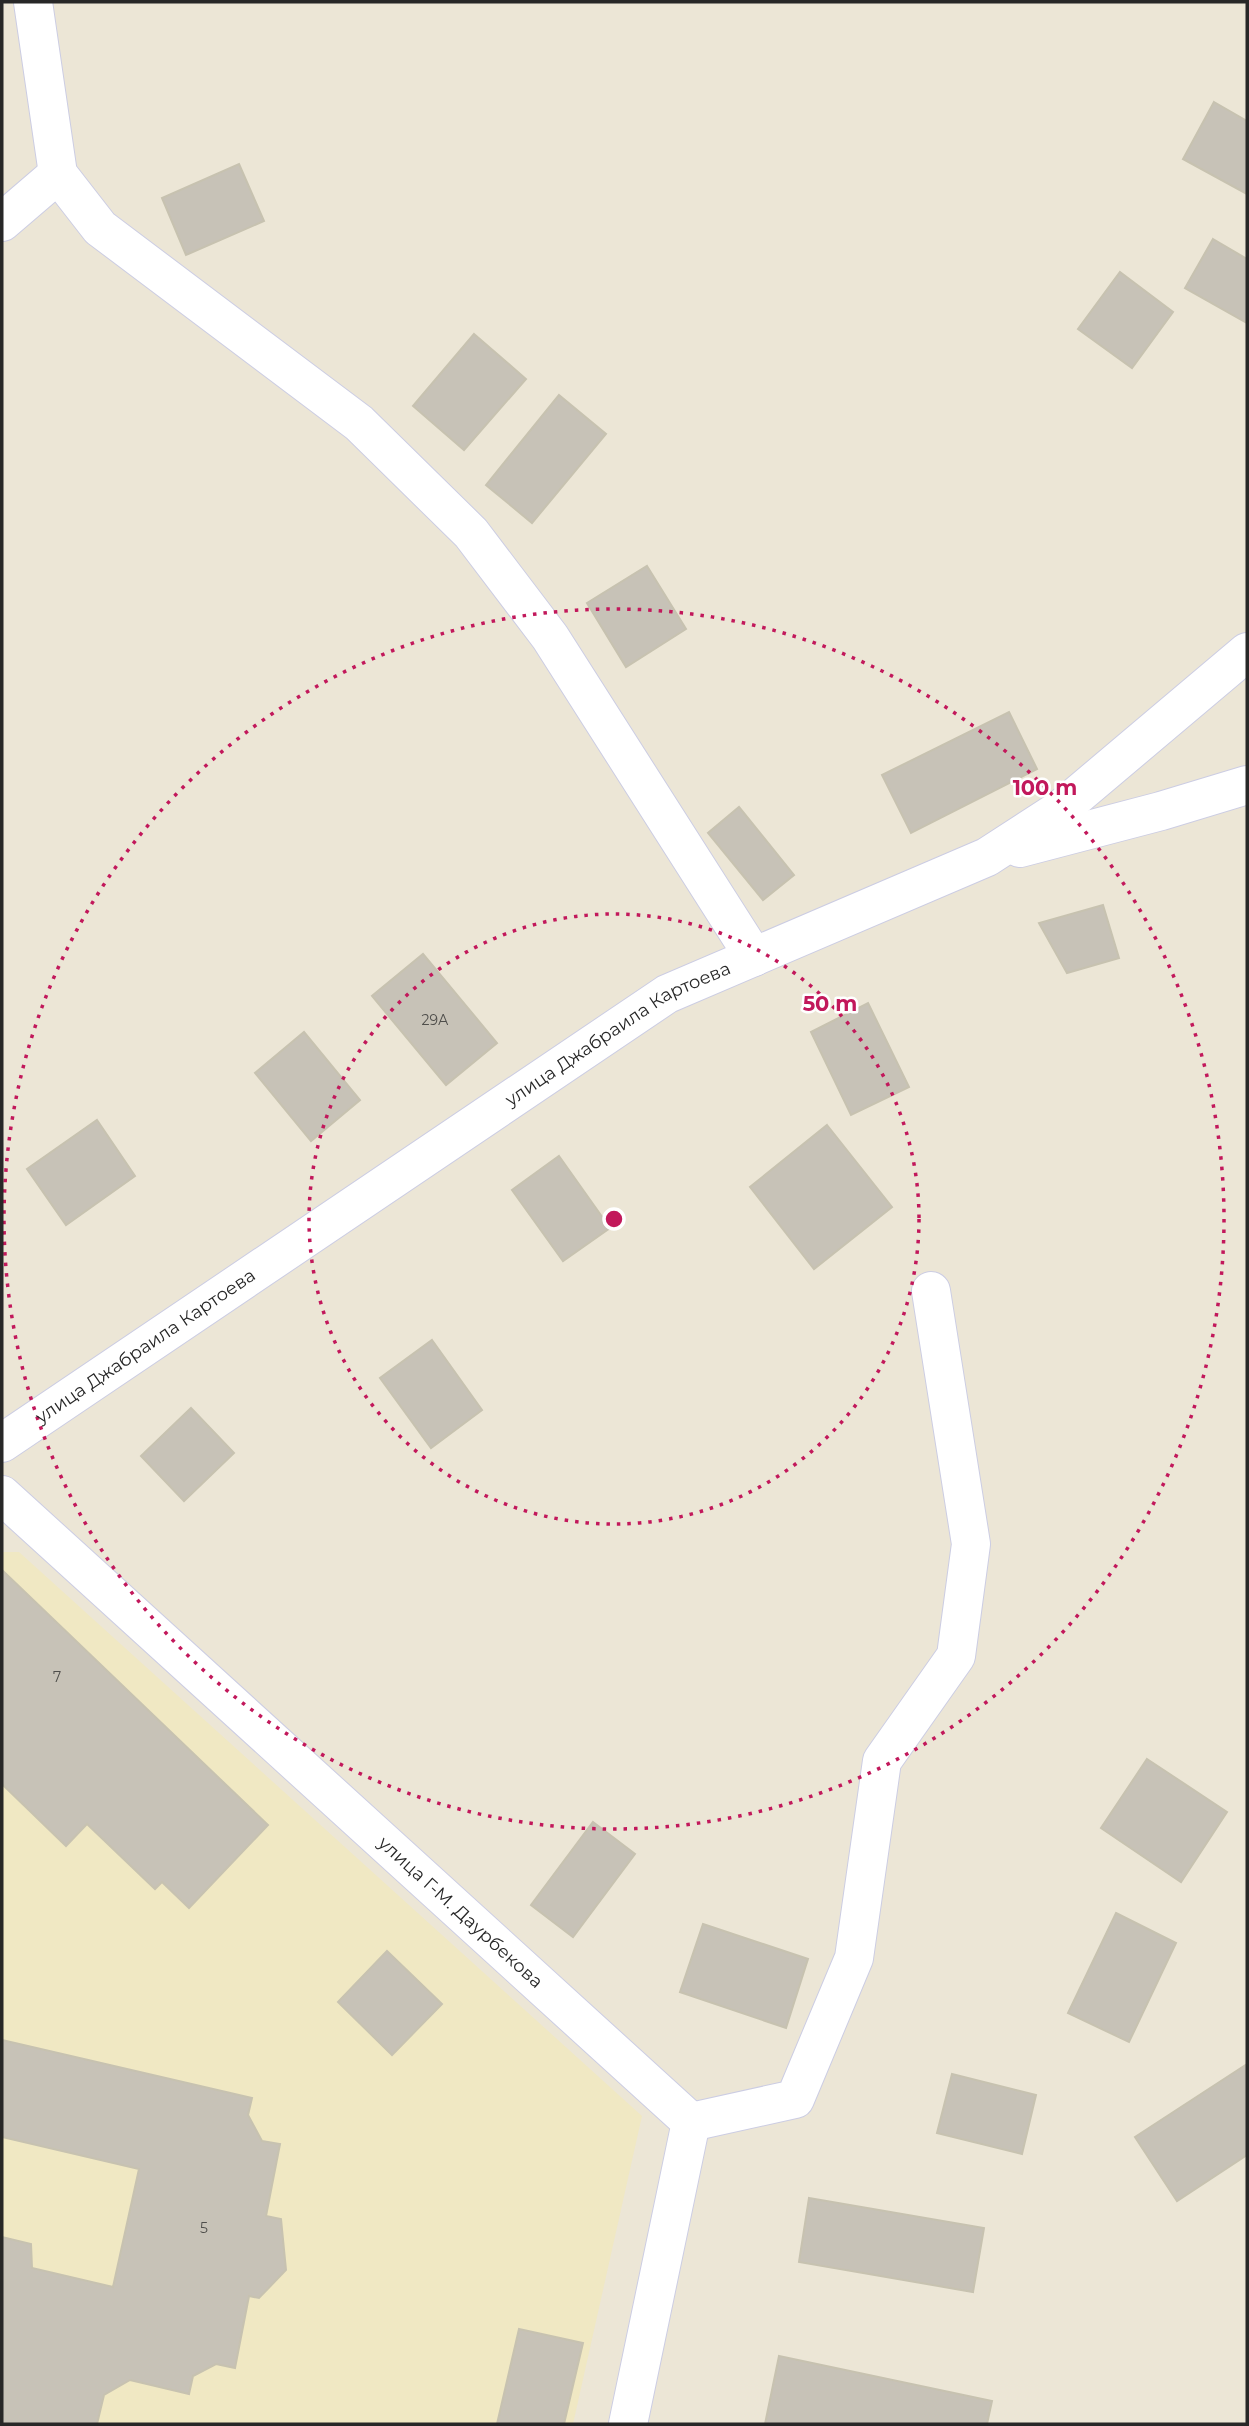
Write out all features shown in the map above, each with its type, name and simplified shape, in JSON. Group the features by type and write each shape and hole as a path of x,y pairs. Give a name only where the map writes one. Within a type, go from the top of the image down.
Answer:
{"street":[{"path":"35,6 58,174 100,228 359,424 471,533 550,637 754,957"},
{"path":"2,222 58,174"},
{"name":"улица Джабраила Картоева","path":"2,1443 667,995 987,857 1061,809 1247,652"},
{"path":"987,857 1161,811 1247,785"},
{"path":"628,2424 691,2122 795,2099 854,1958 882,1760 956,1656 971,1544 931,1292"},
{"name":"улица Г-М. Даурбекова","path":"2,1495 691,2122"}],"shaded area":[{"path":"2,1552 19,1552 642,2116 573,2424 2,2424"}],"building":[{"path":"1214,102 1247,121 1247,194 1183,159"},
{"path":"239,164 264,221 186,255 162,198"},
{"path":"1213,239 1247,259 1247,323 1185,288"},
{"path":"1120,272 1173,312 1132,368 1078,329"},
{"path":"474,334 526,379 464,450 413,406"},
{"path":"559,395 606,434 532,523 486,485"},
{"path":"647,566 686,629 626,667 587,603"},
{"path":"1009,712 1037,769 911,833 882,775"},
{"path":"739,807 794,875 763,900 708,833"},
{"path":"1103,905 1119,958 1067,973 1039,923"},
{"path":"423,954 497,1043 446,1085 372,996"},
{"path":"868,1003 909,1087 851,1115 811,1032"},
{"path":"304,1032 360,1100 311,1141 255,1073"},
{"path":"97,1120 135,1176 66,1225 27,1169"},
{"path":"827,1125 892,1207 814,1269 750,1187"},
{"path":"559,1156 610,1228 563,1261 512,1190"},
{"path":"432,1340 482,1410 431,1448 380,1378"},
{"path":"191,1408 234,1453 184,1501 141,1456"},
{"path":"2,1570 268,1825 189,1908 162,1882 155,1889 87,1824 66,1846 2,1784"},
{"path":"1147,1759 1227,1812 1181,1882 1101,1828"},
{"path":"593,1822 635,1854 573,1937 531,1905"},
{"path":"1116,1913 1176,1943 1129,2042 1068,2013"},
{"path":"703,1924 808,1959 786,2028 680,1992"},
{"path":"387,1951 442,2004 392,2055 338,2002"},
{"path":"2,2040 252,2098 248,2115 262,2141 280,2144 266,2216 281,2219 286,2270 259,2298 249,2296 235,2368 216,2364 193,2376 189,2394 130,2380 104,2395 97,2424 2,2424 2,2237 31,2244 32,2268 113,2287 139,2169 2,2137"},
{"path":"1247,2064 1247,2155 1177,2201 1135,2137"},
{"path":"952,2074 1036,2095 1022,2154 937,2133"},
{"path":"809,2198 984,2228 973,2292 799,2262"},
{"path":"519,2329 583,2343 564,2424 497,2424"},
{"path":"779,2356 992,2401 987,2424 765,2424"}]}
